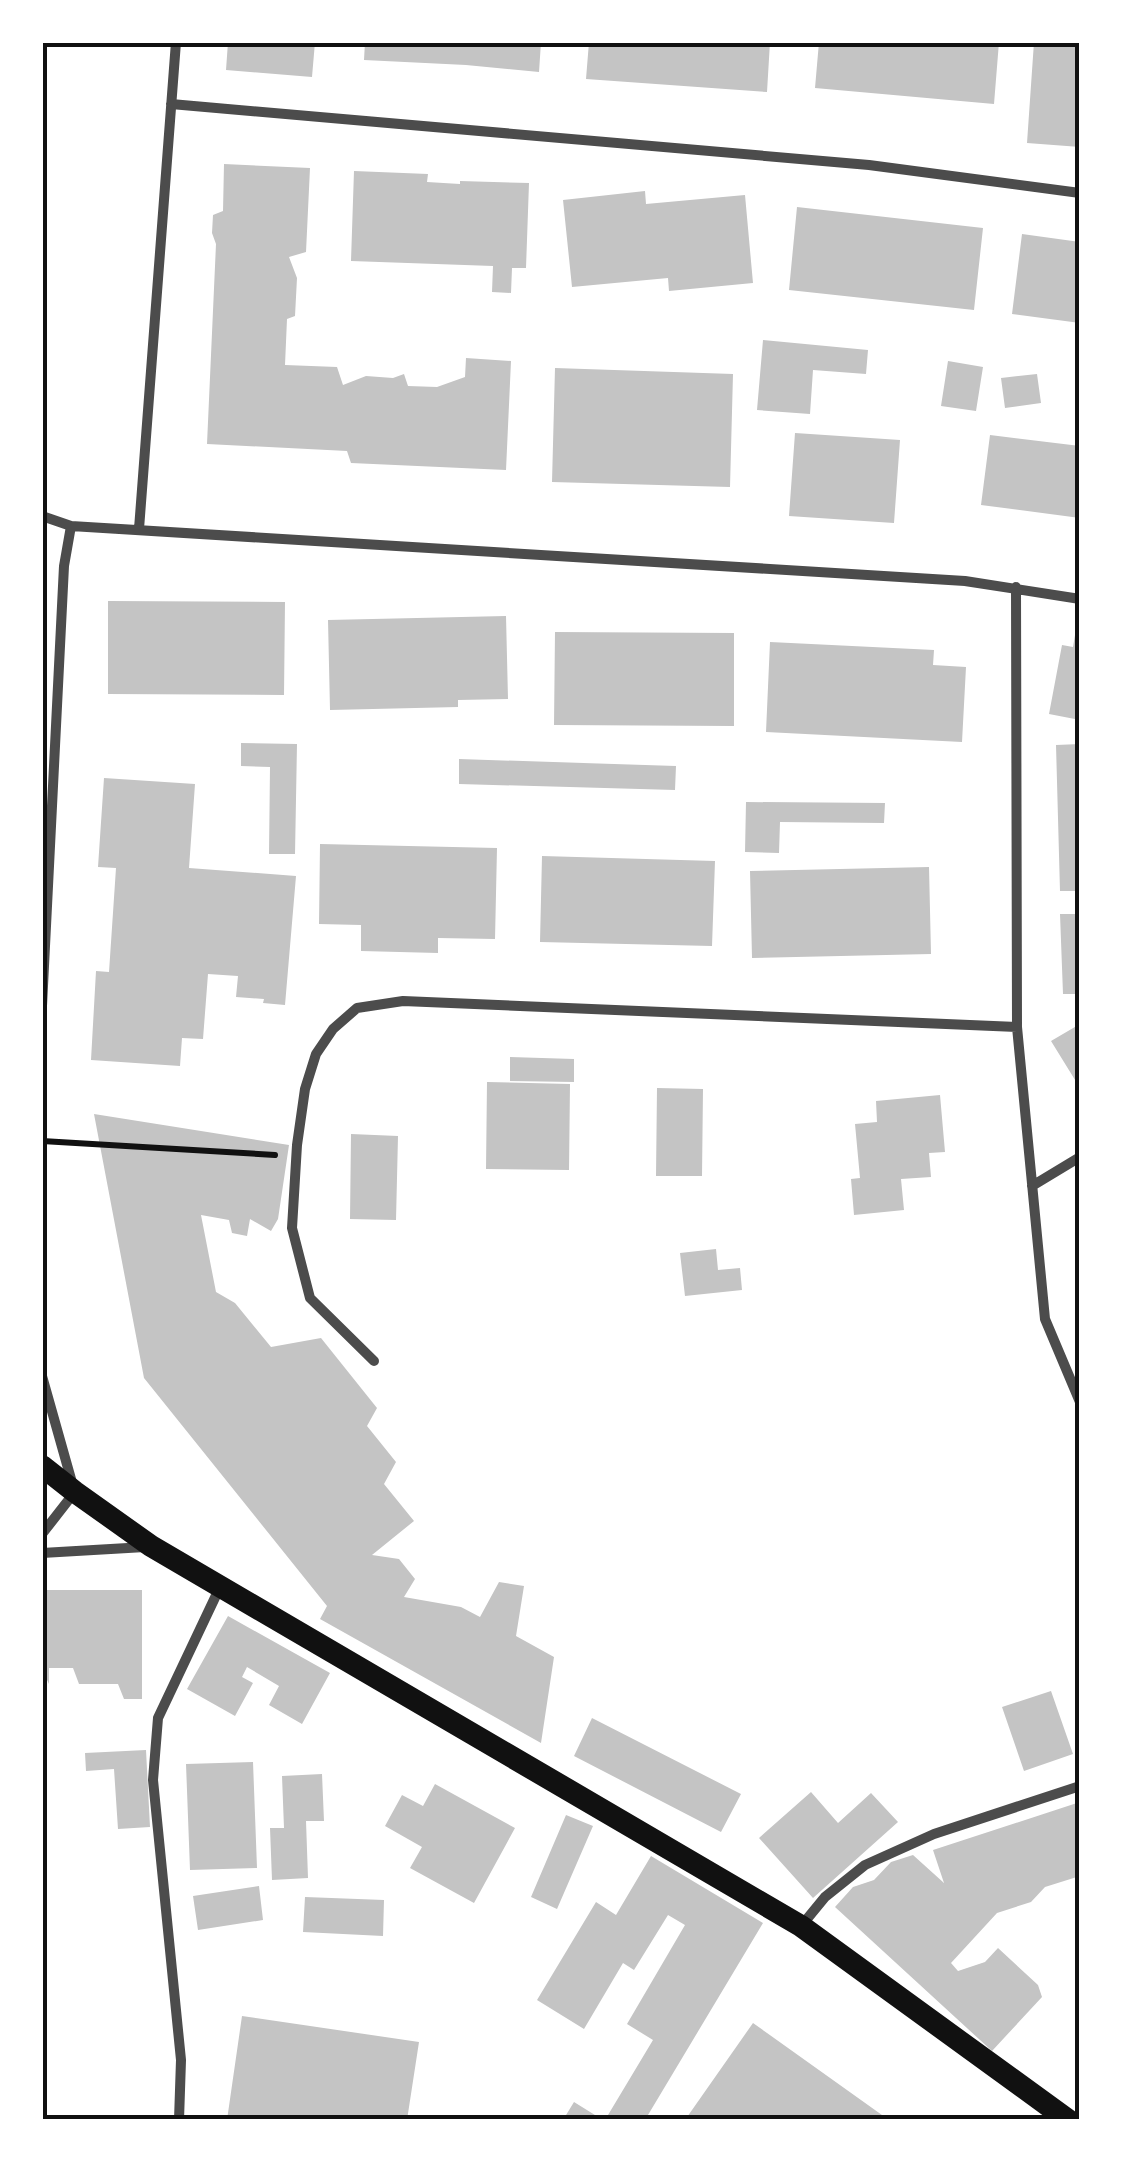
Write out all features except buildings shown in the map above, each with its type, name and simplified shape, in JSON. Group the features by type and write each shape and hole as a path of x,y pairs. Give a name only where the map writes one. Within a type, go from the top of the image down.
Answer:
{"main road":[{"path":"42,1466 151,1546 801,1926 1068,2120"}],"street":[{"path":"139,529 176,42"},
{"path":"171,104 869,165 1080,193"},
{"path":"42,516 71,526 964,581 1080,599"},
{"path":"42,1006 64,566 71,526"},
{"path":"1016,587 1017,1026 1046,1318 1080,1402"},
{"path":"374,1361 310,1298 292,1228 304,1090 316,1054 333,1029 358,1008 403,1002 1017,1026"},
{"path":"1032,1186 1080,1157"},
{"path":"42,1376 74,1492"},
{"path":"42,1484 74,1492"},
{"path":"42,1534 74,1492"},
{"path":"42,1554 151,1546"},
{"path":"178,2120 181,2060 153,1780 158,1718 220,1587"},
{"path":"801,1926 825,1897 865,1865 934,1834 1080,1786"}],"path":[{"path":"42,1142 296,1156"}]}
